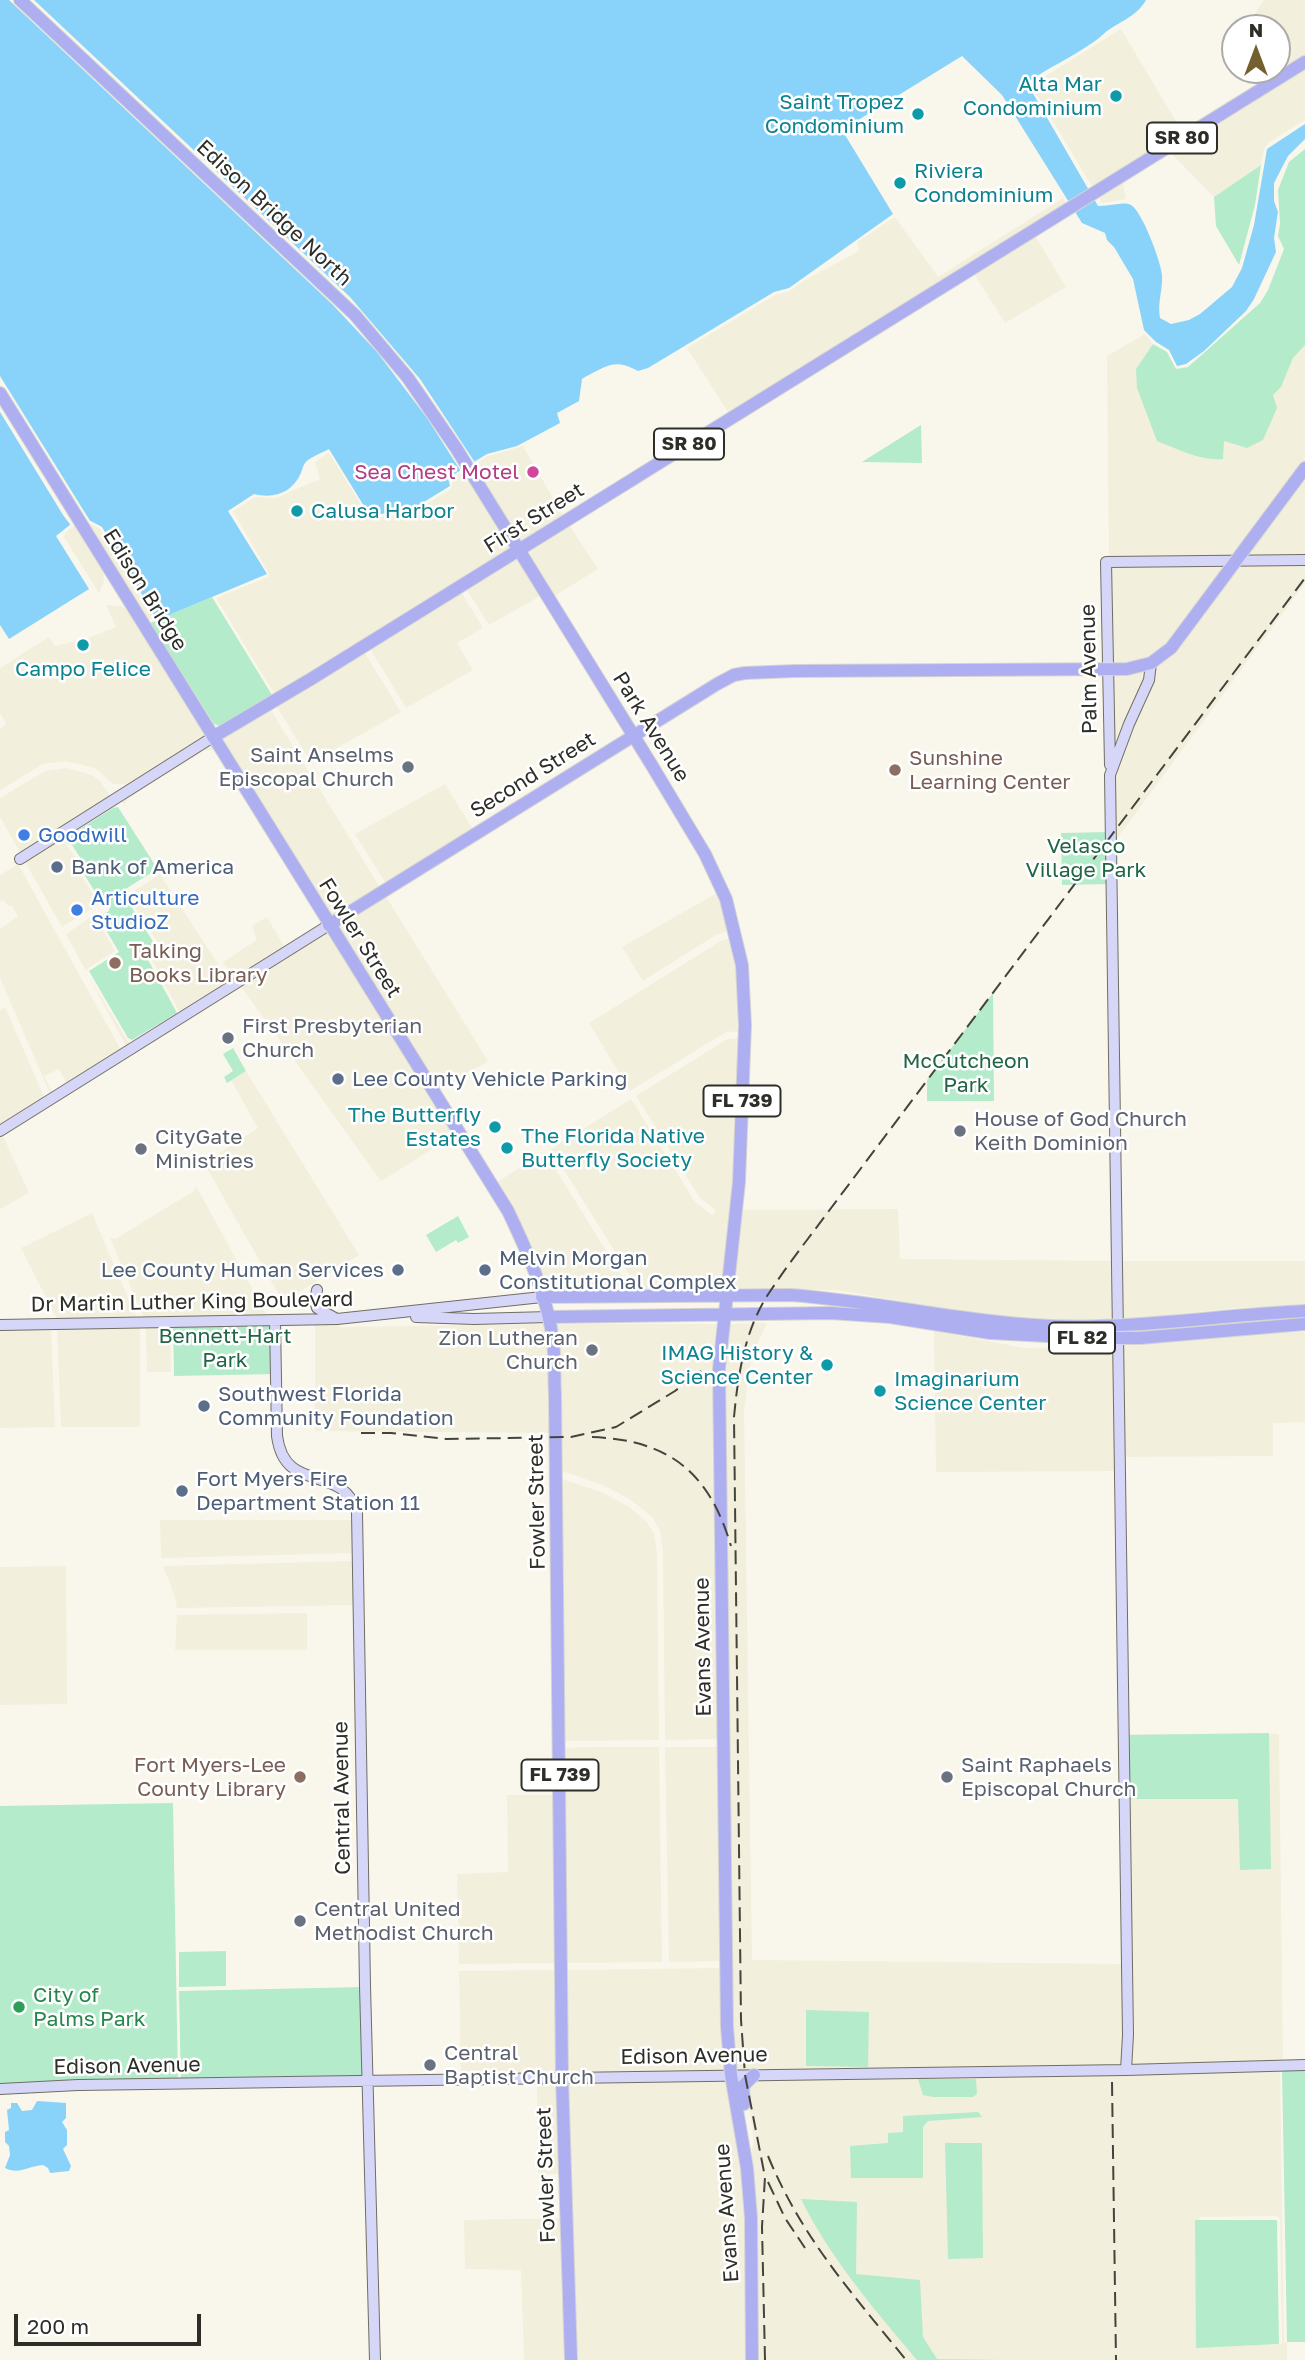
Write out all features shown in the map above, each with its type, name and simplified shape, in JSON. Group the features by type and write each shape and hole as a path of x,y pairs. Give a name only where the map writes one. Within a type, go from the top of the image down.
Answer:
{"main road":[{"name":"Edison Bridge North","path":"20,0 355,315 421,395 518,549"},
{"name":"First Street","path":"213,737 1305,62"},
{"name":"Edison Bridge","path":"0,393 213,737"},
{"path":"1151,663 1171,648 1305,468"},
{"name":"Park Avenue","path":"518,549 705,854 726,899 736,933"},
{"name":"Second Street","path":"330,925 726,678 745,673 795,671 1108,670 1137,668 1151,663"},
{"name":"Fowler Street","path":"213,737 508,1211 527,1254 548,1317 553,1342 555,1395 562,2077 570,2360"},
{"name":"Evans Avenue","path":"736,933 742,965 745,1025 739,1182 720,1342 720,1423 727,2027 751,2218 752,2360"},
{"name":"FL 82","path":"542,1297 825,1297 1003,1322 1120,1331 1305,1311"},
{"name":"FL 82","path":"725,1314 867,1315 1017,1335 1305,1324"},
{"name":"Dr Martin Luther King Boulevard","path":"548,1317 725,1314"},
{"path":"1280,1325 1290,1319 1305,1317"},
{"path":"746,2163 751,2142 742,2088 754,2075"}],"street":[{"path":"1237,561 1305,560"},
{"name":"Palm Avenue","path":"1126,2070 1128,2035 1120,1535 1120,1331 1106,562 1237,561"},
{"path":"1110,775 1149,680 1151,663"},
{"name":"First Street","path":"19,859 213,737"},
{"name":"Second Street","path":"0,1131 330,925"},
{"path":"317,1290 317,1308 337,1319"},
{"name":"Dr Martin Luther King Boulevard","path":"0,1325 337,1319 542,1297"},
{"path":"447,1318 448,1313 453,1310 504,1305 514,1300"},
{"name":"Dr Martin Luther King Boulevard","path":"386,1315 447,1318 548,1317"},
{"name":"Central Avenue","path":"275,1321 277,1436 280,1450 288,1464 300,1474 339,1486 350,1497 357,1513 375,2360"},
{"name":"Edison Avenue","path":"0,2089 78,2085 1305,2065"}],"shaded area":[{"path":"1264,0 1305,0 1305,58 1291,67 1291,14 1254,14"},
{"path":"1121,29 1183,133 1093,188 1031,85"},
{"path":"1305,66 1305,120 1268,143 1261,165 1214,197 1170,152 1123,184 1126,199 1102,203 1097,194 1276,84 1291,84 1291,75"},
{"path":"1063,198 1067,205 730,415 687,348 775,295 790,291 859,251 857,242 895,217 938,277"},
{"path":"1034,234 1066,287 1005,323 973,272"},
{"path":"1145,334 1153,344 1136,369 1224,440 1281,387 1293,358 1305,345 1305,462 1235,557 1109,559 1107,356"},
{"path":"523,446 564,517 519,545 471,467 488,456"},
{"path":"329,453 370,519 415,511 451,489 453,478 465,470 513,548 275,695 216,598 268,577 269,574 233,511 255,497 276,498 320,479 315,462"},
{"path":"1305,473 1305,556 1244,557"},
{"path":"87,522 100,529 153,618 146,621"},
{"path":"568,523 598,569 553,597 523,551"},
{"path":"77,524 103,568 104,581 99,593 64,537 66,532"},
{"path":"517,554 542,595 489,625 465,587"},
{"path":"1239,564 1305,564 1305,583 1113,844 1114,776 1154,665"},
{"path":"1230,565 1169,645 1150,659 1111,666 1110,566"},
{"path":"460,590 483,628 457,643 473,670 406,708 369,647"},
{"path":"106,605 120,606 133,612 208,735 133,785 113,784 95,768 66,761 43,764 0,790 0,729 6,724 0,713 0,668 49,637 55,646 89,638 116,627"},
{"path":"363,650 401,712 312,762 332,796 275,704"},
{"path":"1148,668 1148,672 1113,754 1111,673"},
{"path":"269,707 381,889 330,920 218,738"},
{"path":"212,741 325,924 236,980 223,962 257,940 252,926 267,917 285,948 319,925 320,920 215,750 204,751 127,799 125,804 129,812 121,800"},
{"path":"67,768 92,775 112,798 21,854 0,817 0,798 45,771"},
{"path":"445,784 474,831 387,885 355,834"},
{"path":"61,838 85,870 81,875 99,904 62,927 24,860"},
{"path":"18,864 122,1052 51,1096 0,978 0,929 18,916 12,906 8,906 4,900 0,901 0,875","holes":["59,1069 67,1084 52,1092 44,1076"]},
{"path":"160,874 230,983 127,1048 89,977 129,1043 180,1013 150,956 159,950 160,946 130,900 130,894"},
{"path":"719,892 732,930 716,935 643,981 622,947"},
{"path":"385,895 488,1061 438,1091 334,926"},
{"path":"107,908 97,914 96,918 115,951 86,972 66,934 89,918"},
{"path":"328,930 456,1134 381,1181 240,985"},
{"path":"733,937 742,1031 727,1032 630,1091 589,1023 719,942"},
{"path":"5,1007 45,1099 0,1127 0,1010"},
{"path":"741,1038 737,1156 725,1288 634,1291 632,1279 551,1149 631,1099 695,1202 713,1216 716,1210 700,1198 636,1096 728,1039"},
{"path":"246,1071 359,1255 283,1302 204,1163 258,1128 231,1080"},
{"path":"2,1134 29,1193 0,1209 0,1136"},
{"path":"545,1152 626,1283 628,1291 544,1293 496,1183"},
{"path":"196,1186 268,1318 145,1320 110,1238 115,1239 194,1191"},
{"path":"898,1209 900,1259 1115,1261 1116,1320 1035,1321 974,1314 838,1290 731,1288 740,1210"},
{"path":"92,1213 138,1320 58,1321 21,1248"},
{"path":"1121,1261 1305,1261 1305,1305 1234,1308 1123,1320"},
{"path":"315,1323 338,1323 340,1327 546,1324 552,1433 315,1431"},
{"path":"767,1323 755,1349 749,1371 744,1410 752,1960 1124,1964 1127,1734 1279,1734 1283,2062 1280,2069 1284,2342 1287,2342 1287,2360 755,2360 749,2163 754,2141 746,2087 734,2072 730,2027 722,1369 727,1324","holes":["1277,2216 1280,2220 1282,2344 1196,2347 1196,2220 1200,2217"]},
{"path":"553,1324 720,1324 721,1739 665,1740 663,1552 660,1531 652,1517 631,1500 603,1485 559,1470"},
{"path":"170,1326 171,1372 147,1372 146,1327"},
{"path":"140,1327 140,1427 61,1427 57,1328"},
{"path":"51,1328 55,1427 0,1428 0,1329"},
{"path":"934,1331 1025,1348 1117,1347 1117,1471 936,1472"},
{"path":"1305,1332 1305,1422 1273,1423 1273,1456 1123,1457 1123,1346 1254,1333"},
{"path":"559,1478 601,1492 628,1506 647,1522 654,1534 657,1552 659,1740 563,1741"},
{"path":"160,1520 355,1520 355,1553 161,1558"},
{"path":"355,1561 356,1605 177,1608 163,1566"},
{"path":"66,1566 67,1704 0,1705 0,1567"},
{"path":"307,1613 307,1650 175,1650 177,1615"},
{"path":"659,1747 662,1962 565,1963 563,1748"},
{"path":"665,1747 721,1747 723,1961 669,1962"},
{"path":"507,1795 557,1795 559,1963 459,1964 457,1874 508,1872"},
{"path":"723,1968 728,2072 566,2074 565,1970"},
{"path":"559,1970 559,2074 461,2076 459,1971"},
{"path":"728,2079 744,2168 748,2360 574,2360 566,2081"},
{"path":"559,2081 567,2360 524,2360 521,2270 465,2269 464,2220 562,2218 561,2174 538,2174 537,2082"}],"green space":[{"path":"1305,149 1305,345 1293,358 1281,387 1273,395 1277,408 1263,440 1247,448 1224,441 1223,459 1189,454 1157,441 1137,388 1136,369 1153,344 1167,352 1176,369 1188,367 1260,303 1284,249 1278,236 1278,190 1289,162"},
{"path":"1261,165 1255,205 1239,265 1216,226 1214,197"},
{"path":"921,425 922,463 862,462"},
{"path":"212,597 272,695 220,726 214,724 150,623"},
{"path":"118,807 155,865 154,871 124,890 127,900 157,948 146,956 177,1013 132,1040 128,1038 89,971 119,952 98,917 109,911 110,907 107,901 102,903 84,874 89,871 72,845 67,844 64,839"},
{"name":"Velasco Village Park","path":"1110,832 1111,884 1062,885 1061,833"},
{"name":"McCutcheon Park","path":"993,993 994,1101 927,1101 927,1080"},
{"path":"233,1048 246,1071 227,1083 224,1077 233,1071 223,1054"},
{"path":"458,1216 469,1237 458,1243 456,1240 436,1252 426,1235"},
{"name":"Bennett-Hart Park","path":"275,1321 276,1374 174,1376 173,1323"},
{"path":"1269,1733 1271,1869 1240,1870 1238,1799 1130,1799 1130,1735"},
{"name":"City of Palms Park","path":"173,1803 178,2082 0,2087 0,1806"},
{"path":"226,1951 226,1986 179,1987 179,1952"},
{"path":"363,1987 366,2080 181,2082 179,1991"},
{"path":"806,2010 869,2012 868,2067 806,2066"},
{"path":"1282,2068 1305,2068 1305,2342 1287,2342"},
{"path":"918,2079 976,2079 977,2094 973,2097 923,2095"},
{"path":"978,2112 982,2117 928,2121 923,2127 923,2178 851,2178 850,2146 888,2143 888,2133 903,2132 903,2116"},
{"path":"945,2143 982,2143 983,2258 948,2259"},
{"path":"801,2199 857,2202 856,2274 920,2280 923,2337 937,2359 1002,2360 917,2360 839,2263"},
{"path":"1195,2220 1277,2220 1279,2344 1196,2348"}],"water":[{"path":"0,0 1146,0 1133,14 1094,42 1027,83 1098,206 1128,204 1140,217 1161,269 1160,318 1171,324 1200,314 1232,287 1242,268 1254,225 1267,149 1305,124 1305,139 1288,156 1274,183 1274,201 1278,212 1274,238 1276,252 1254,299 1246,311 1204,351 1186,364 1177,366 1169,350 1144,330 1133,279 1105,233 1082,223 1002,95 962,56 842,130 893,214 789,288 774,292 648,368 638,371 616,364 585,377 582,379 579,401 557,413 560,423 517,446 487,454 448,478 450,486 414,508 370,516 329,449 316,455 305,463 297,480 287,490 269,496 254,494 228,511 267,574 157,620 102,527 87,519 71,524 56,536 89,589 9,639 0,625"},
{"path":"37,2101 66,2103 66,2118 62,2122 67,2130 67,2145 63,2149 71,2166 69,2171 50,2173 43,2165 19,2170 5,2168 10,2155 9,2146 5,2142 5,2132 9,2130 7,2110 11,2108 11,2103 17,2103 22,2111 32,2110"}],"pier":[{"path":"9,0 34,0 350,297 420,379 476,464 462,473 427,418 377,352 333,305"},
{"path":"0,376 92,524 87,522 72,527 63,515 0,412"}],"railway":[{"path":"765,2360 762,2227 765,2177 745,2075 741,2020 734,1417 748,1337 761,1307 792,1259 1305,578"},
{"path":"361,1433 391,1433 446,1439 571,1437 616,1427 675,1391 701,1371"},
{"path":"592,1437 643,1445 664,1453 682,1465 698,1480 711,1498 731,1546"},
{"path":"1112,2082 1116,2360"},
{"path":"768,2156 781,2186 812,2239 906,2360"},
{"path":"768,2182 785,2218 805,2248"}],"place":[{"name":"Alta Mar Condominium","path":"1116,96"},
{"name":"Saint Tropez Condominium","path":"918,114"},
{"name":"Riviera Condominium","path":"900,183"},
{"name":"Sea Chest Motel","path":"533,472"},
{"name":"Calusa Harbor","path":"297,511"},
{"name":"Campo Felice","path":"83,645"},
{"name":"Saint Anselms Episcopal Church","path":"408,767"},
{"name":"Sunshine Learning Center","path":"895,770"},
{"name":"Goodwill","path":"24,835"},
{"name":"Bank of America","path":"57,867"},
{"name":"Articulture StudioZ","path":"77,910"},
{"name":"Talking Books Library","path":"115,963"},
{"name":"First Presbyterian Church","path":"228,1038"},
{"name":"Lee County Vehicle Parking","path":"338,1079"},
{"name":"The Butterfly Estates","path":"495,1127"},
{"name":"House of God Church Keith Dominion","path":"960,1131"},
{"name":"The Florida Native Butterfly Society","path":"507,1148"},
{"name":"CityGate Ministries","path":"141,1149"},
{"name":"Lee County Human Services","path":"398,1270"},
{"name":"Melvin Morgan Constitutional Complex","path":"485,1270"},
{"name":"Zion Lutheran Church","path":"592,1350"},
{"name":"IMAG History & Science Center","path":"827,1365"},
{"name":"Imaginarium Science Center","path":"880,1391"},
{"name":"Southwest Florida Community Foundation","path":"204,1406"},
{"name":"Fort Myers Fire Department Station 11","path":"182,1491"},
{"name":"Fort Myers-Lee County Library","path":"300,1777"},
{"name":"Saint Raphaels Episcopal Church","path":"947,1777"},
{"name":"Central United Methodist Church","path":"300,1921"},
{"name":"City of Palms Park","path":"19,2007"},
{"name":"Central Baptist Church","path":"430,2065"}]}
